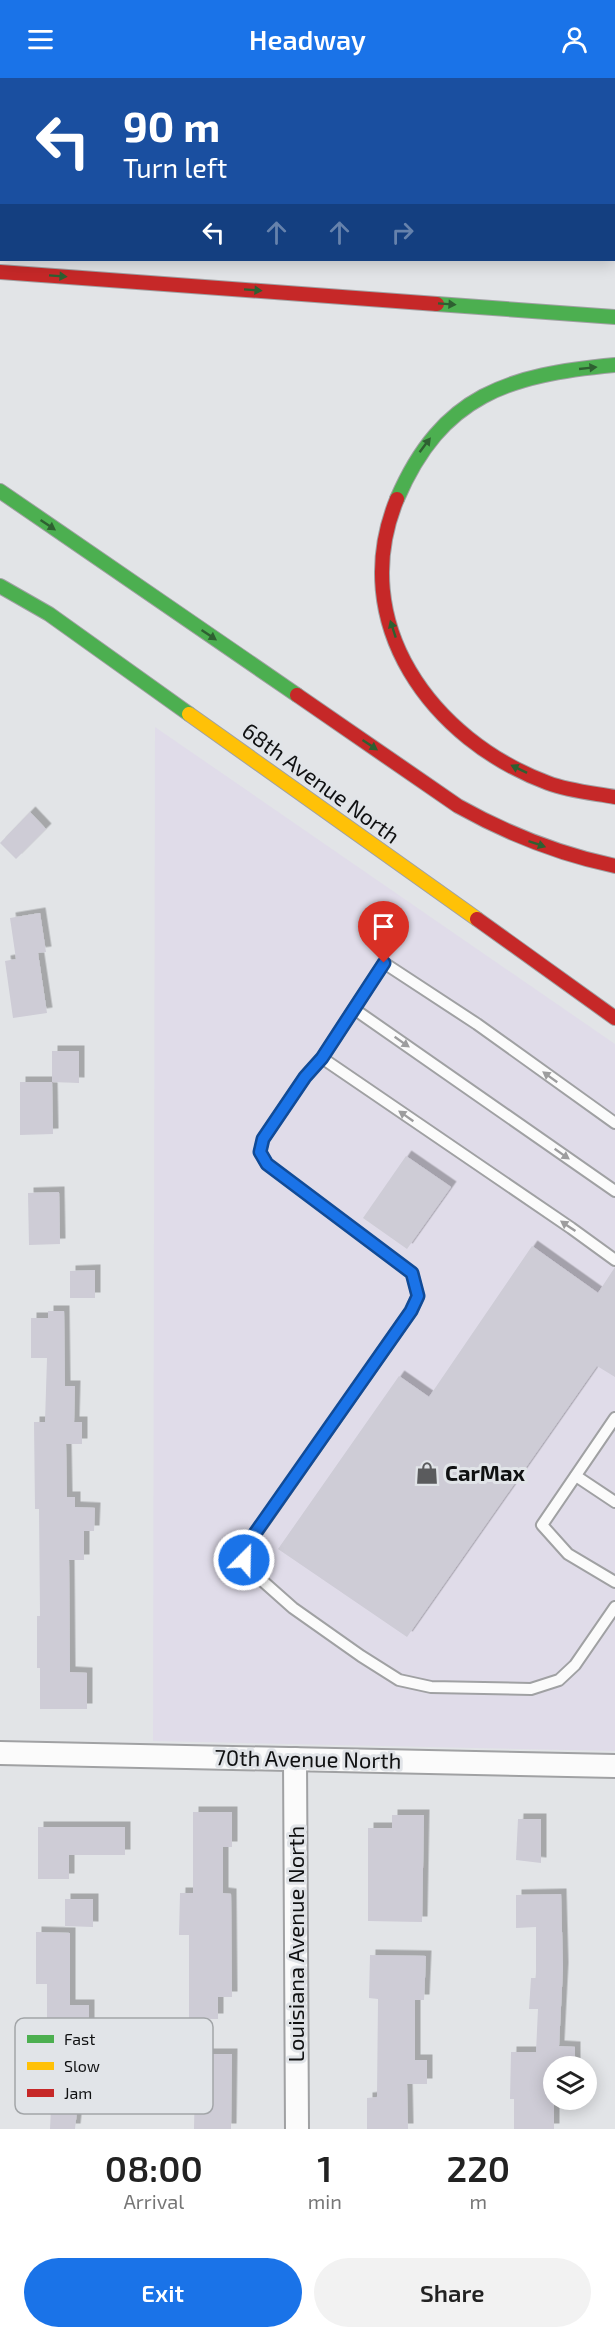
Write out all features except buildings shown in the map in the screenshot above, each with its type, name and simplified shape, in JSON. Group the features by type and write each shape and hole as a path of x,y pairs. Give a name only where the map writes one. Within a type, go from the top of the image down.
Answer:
{"main road":[{"path":"0,272 615,316"},
{"path":"615,365 561,370 500,388 476,399 438,429 424,445 407,473 388,521 382,545 381,568 390,622 403,659 424,696 451,724 506,763 547,782 574,790 615,797"},
{"path":"0,491 458,806 512,836 584,860 615,866"},
{"name":"68th Avenue North","path":"0,586 49,614 615,1018"}],"street":[{"name":"70th Avenue North","path":"0,1753 615,1766"},
{"name":"Louisiana Avenue North","path":"295,1759 297,2129"}],"lane":[{"path":"615,1123 477,1024 384,963 322,1058 284,1106 263,1139 260,1152 267,1164 412,1273 418,1296 411,1311 244,1549 244,1560 249,1569 293,1608 399,1680 431,1687 531,1689 559,1680 575,1665 615,1607"},
{"path":"354,1009 615,1191"},
{"path":"322,1058 615,1260"},
{"path":"614,1420 542,1525 568,1554 615,1582"},
{"path":"576,1476 615,1502"}],"shaded area":[{"path":"155,727 615,1044 615,1751 153,1741"}],"traffic: fast":[{"path":"437,304 615,317"},
{"path":"397,499 415,464 435,435 458,413 483,396 511,384 543,375 615,365"},
{"path":"0,491 297,695"},
{"path":"0,586 49,614 189,714"}],"traffic: slow":[{"path":"189,714 477,919"}],"traffic: jam":[{"path":"0,272 437,304"},
{"path":"397,499 384,545 383,590 392,632 410,671 436,707 468,738 506,764 556,786 615,797"},
{"path":"297,695 458,806 515,834 554,849 615,866"},
{"path":"477,919 615,1018"}],"place":[{"name":"CarMax","path":"427,1473"}],"route":[{"path":"244,1560 244,1549 365,1373 411,1311 418,1296 412,1273 267,1164 260,1152 263,1139 284,1106 322,1058 384,963"}]}
